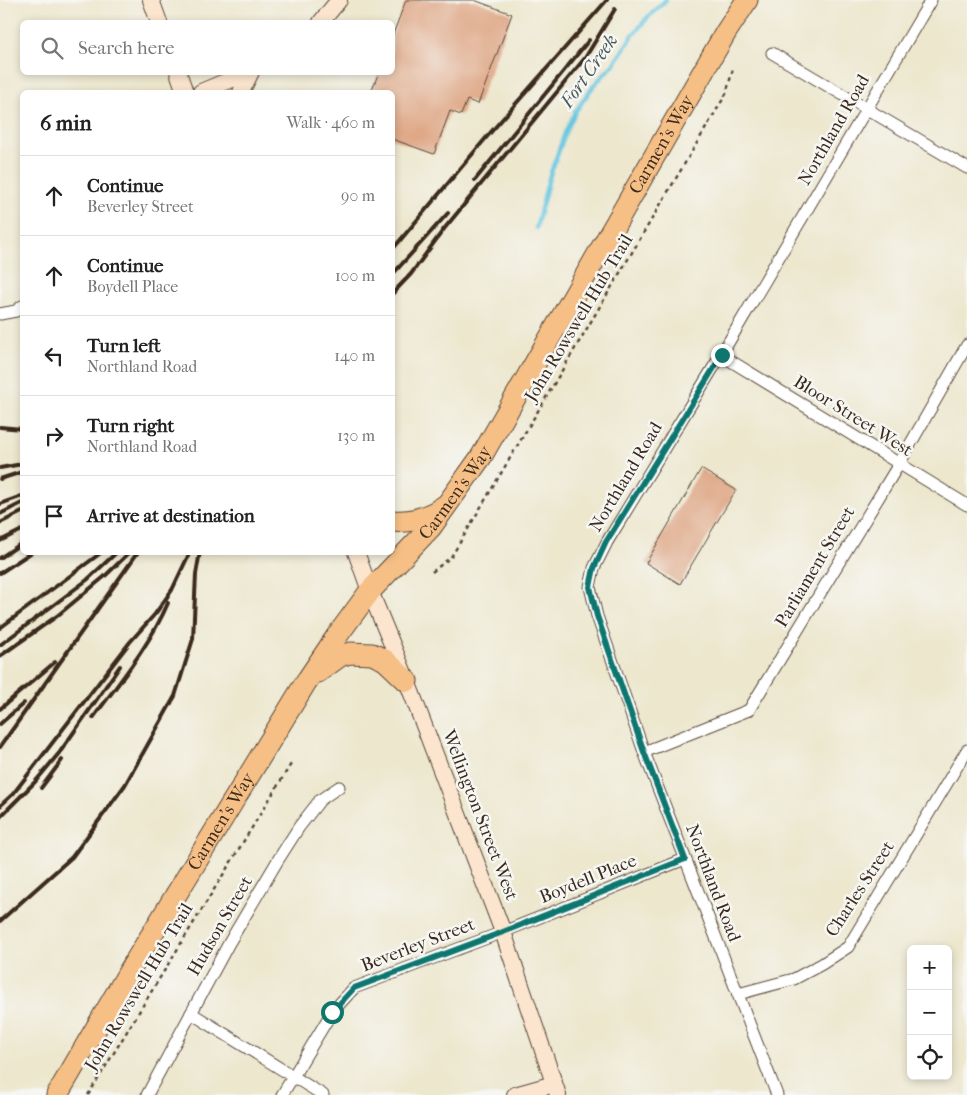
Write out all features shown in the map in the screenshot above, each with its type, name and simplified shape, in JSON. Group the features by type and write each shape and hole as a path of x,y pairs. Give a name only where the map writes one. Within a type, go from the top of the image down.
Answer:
{"highway":[{"name":"Carmen's Way","path":"57,1095 130,970 306,682 370,591 431,527 480,457 726,32 747,0"},
{"path":"395,521 409,521 434,513 448,503"},
{"path":"306,682 331,661 350,653 372,654 384,660 407,681"}],"main road":[{"path":"323,20 339,0"},
{"path":"150,1 160,20"},
{"path":"179,75 184,90"},
{"path":"206,90 243,75"},
{"path":"242,90 249,75"},
{"name":"Wellington Street West","path":"357,555 503,932 556,1090"},
{"path":"515,1095 556,1090"}],"street":[{"name":"Northland Road","path":"777,1095 644,752 597,616 590,587 594,568 606,542 722,355 931,0"},
{"path":"772,53 967,168"},
{"path":"0,314 16,312 20,308"},
{"name":"Parliament Street","path":"644,752 749,710 899,464 967,345"},
{"name":"Bloor Street West","path":"722,355 967,505"},
{"name":"Charles Street","path":"738,994 794,979 848,947 967,750"},
{"name":"Hudson Street","path":"148,1095 229,943 298,826 320,800 339,787"},
{"name":"Boydell Place","path":"503,932 685,859"},
{"name":"Beverley Street","path":"282,1095 332,1012 354,988 503,932"},
{"path":"191,1013 323,1095"}],"path":[{"name":"John Rowswell Hub Trail","path":"432,572 451,556 462,540 726,94 733,69"},
{"name":"John Rowswell Hub Trail","path":"88,1095 291,764"}],"building":[{"path":"406,0 474,0 512,14 478,104 467,100 461,115 450,111 434,154 395,140 395,90 372,90 378,75 395,75 395,29"},
{"path":"701,469 736,490 680,584 646,563"}],"waterway":[{"name":"Fort Creek","path":"536,228 549,178 565,133 575,112 594,85 613,65 633,35 666,0"}],"railway":[{"path":"395,246 491,132 607,0"},
{"path":"395,291 411,274 444,229 585,58 615,9"},
{"path":"475,180 589,40"},
{"path":"395,272 448,213"},
{"path":"0,427 20,429"},
{"path":"0,468 20,464"},
{"path":"0,479 20,473"},
{"path":"0,504 20,497"},
{"path":"0,514 20,504"},
{"path":"0,523 20,513"},
{"path":"0,541 20,531"},
{"path":"0,558 20,544"},
{"path":"0,573 27,555"},
{"path":"0,628 98,555"},
{"path":"0,645 87,580 114,555"},
{"path":"0,656 57,616 104,577 127,555"},
{"path":"0,747 136,555"},
{"path":"0,806 13,794 130,642 155,614 172,590 189,555"},
{"path":"0,921 72,857 125,785 175,696 193,639 196,574 199,555"},
{"path":"93,718 143,648 168,603"},
{"path":"0,709 55,662"},
{"path":"0,817 35,782 60,752 120,666"},
{"path":"0,724 24,703"},
{"path":"41,788 62,760"}],"route":[{"path":"332,1012 354,988 503,932 685,859 644,752 597,616 590,587 594,568 606,542 722,355"}]}
